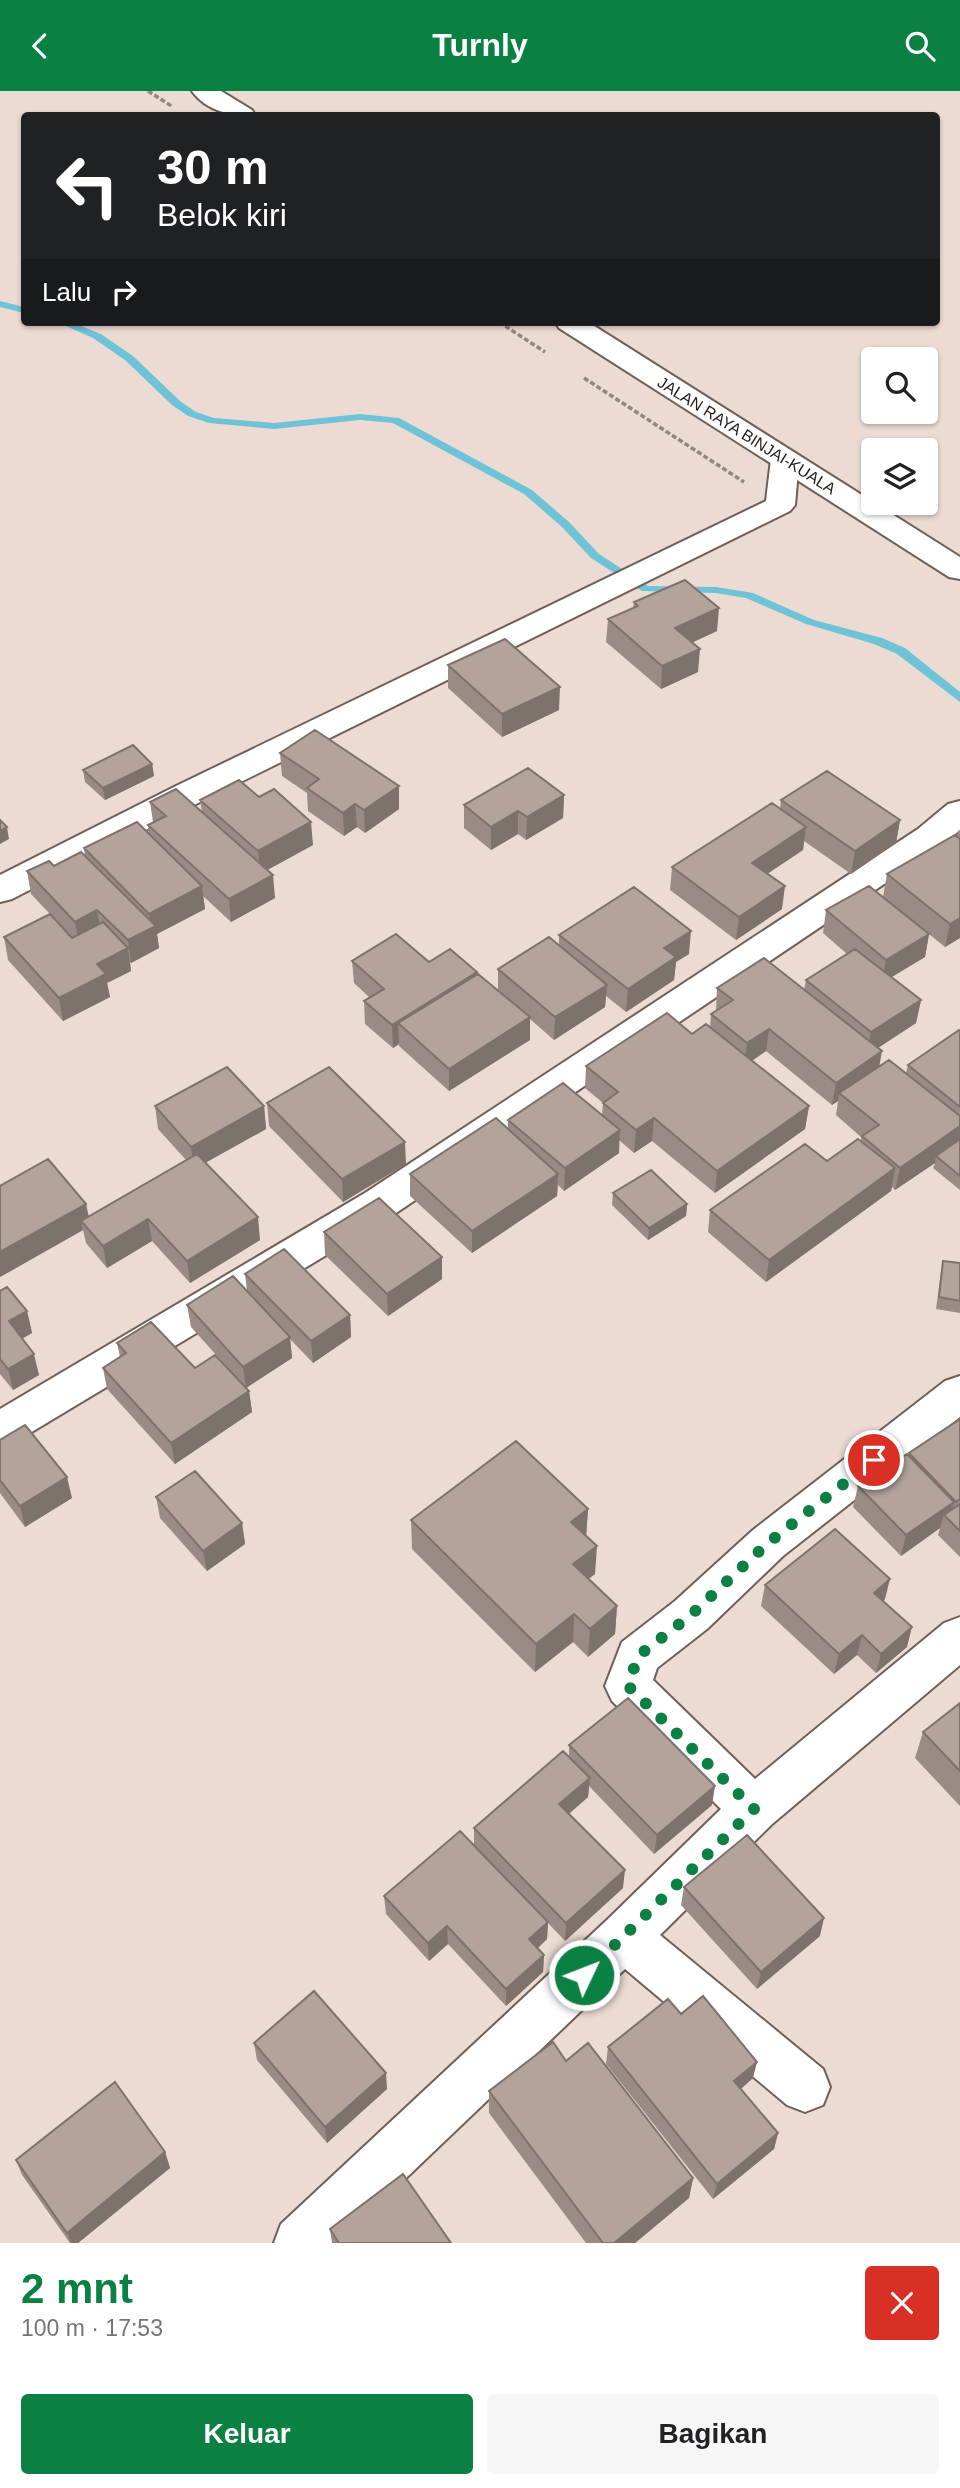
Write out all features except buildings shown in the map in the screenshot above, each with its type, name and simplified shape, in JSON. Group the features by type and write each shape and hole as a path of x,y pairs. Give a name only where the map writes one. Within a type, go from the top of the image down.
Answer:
{"street":[{"path":"204,91 238,112"},
{"name":"JALAN RAYA BINJAI-KUALA","path":"575,326 960,570"},
{"path":"0,890 198,789 780,505 785,459"},
{"path":"0,1430 379,1204 918,844 960,812"},
{"path":"754,1809 628,1686 638,1656 691,1615 768,1543 960,1392"},
{"path":"300,2243 624,1937 754,1809 960,1637"},
{"path":"624,1937 805,2087"}],"path":[{"path":"148,91 176,109"},
{"path":"505,326 555,359"},
{"path":"578,373 780,505"}],"waterway":[{"path":"0,304 21,309"},
{"path":"72,326 97,336 129,358 176,403 192,414 213,421 274,426 360,417 395,420 528,492 565,524 595,556 646,589 716,590 749,595 810,622 878,641 901,651 960,698"}],"route":[{"path":"584,1975 754,1809 628,1686 638,1656 691,1615 768,1543 874,1460"}]}
